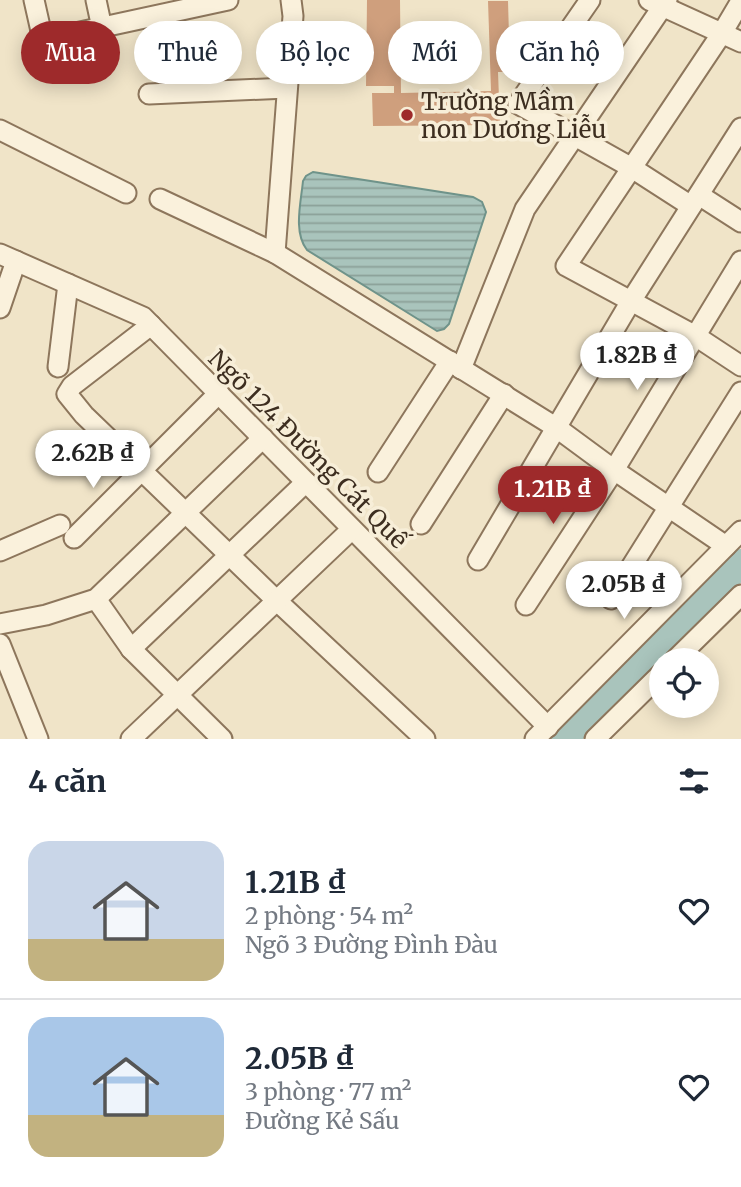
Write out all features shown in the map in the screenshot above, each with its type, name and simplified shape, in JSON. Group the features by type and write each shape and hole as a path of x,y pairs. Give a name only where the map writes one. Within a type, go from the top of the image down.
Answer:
{"street":[{"path":"34,0 39,21"},
{"path":"96,0 100,21"},
{"path":"120,22 167,7 228,0"},
{"path":"275,253 293,16 291,0"},
{"path":"590,0 518,104 632,168 741,222"},
{"path":"741,1 566,266 694,335 741,366"},
{"path":"378,472 456,365 526,209 576,137 660,2 741,42"},
{"path":"149,94 287,88"},
{"path":"478,560 631,301 741,128"},
{"path":"0,130 126,192"},
{"path":"160,199 275,253 557,428 726,547"},
{"path":"0,308 8,257"},
{"name":"Ngõ 124 Đường Cát Quế","path":"8,257 143,317 352,529 542,733"},
{"path":"526,605 614,470 741,261"},
{"path":"58,367 68,284"},
{"path":"151,325 72,386 67,394 85,415 276,600 425,739"},
{"path":"611,599 741,392"},
{"path":"0,551 67,532 142,470 219,393"},
{"path":"421,524 504,394"},
{"path":"0,624 46,615 96,599 262,438"},
{"path":"131,649 306,482"},
{"path":"131,739 352,529"},
{"path":"542,733 741,531"},
{"path":"687,648 741,595"},
{"path":"96,599 131,649 222,739"},
{"path":"0,644 38,739"},
{"path":"595,739 649,686"}],"water":[{"path":"313,172 473,197 482,202 486,212 449,324 444,329 437,331 307,250 300,235 300,207 303,181"}],"building":[{"path":"367,0 400,0 400,21 388,21 388,84 401,84 401,93 491,91 488,1 508,1 509,21 496,21 496,84 498,84 500,125 373,126 372,93 394,93 394,86 366,86 374,84 374,21 367,21"}],"waterway":[{"path":"563,739 741,563"}],"place":[{"name":"Trường Mầm non Dương Liễu","path":"407,115"}]}
